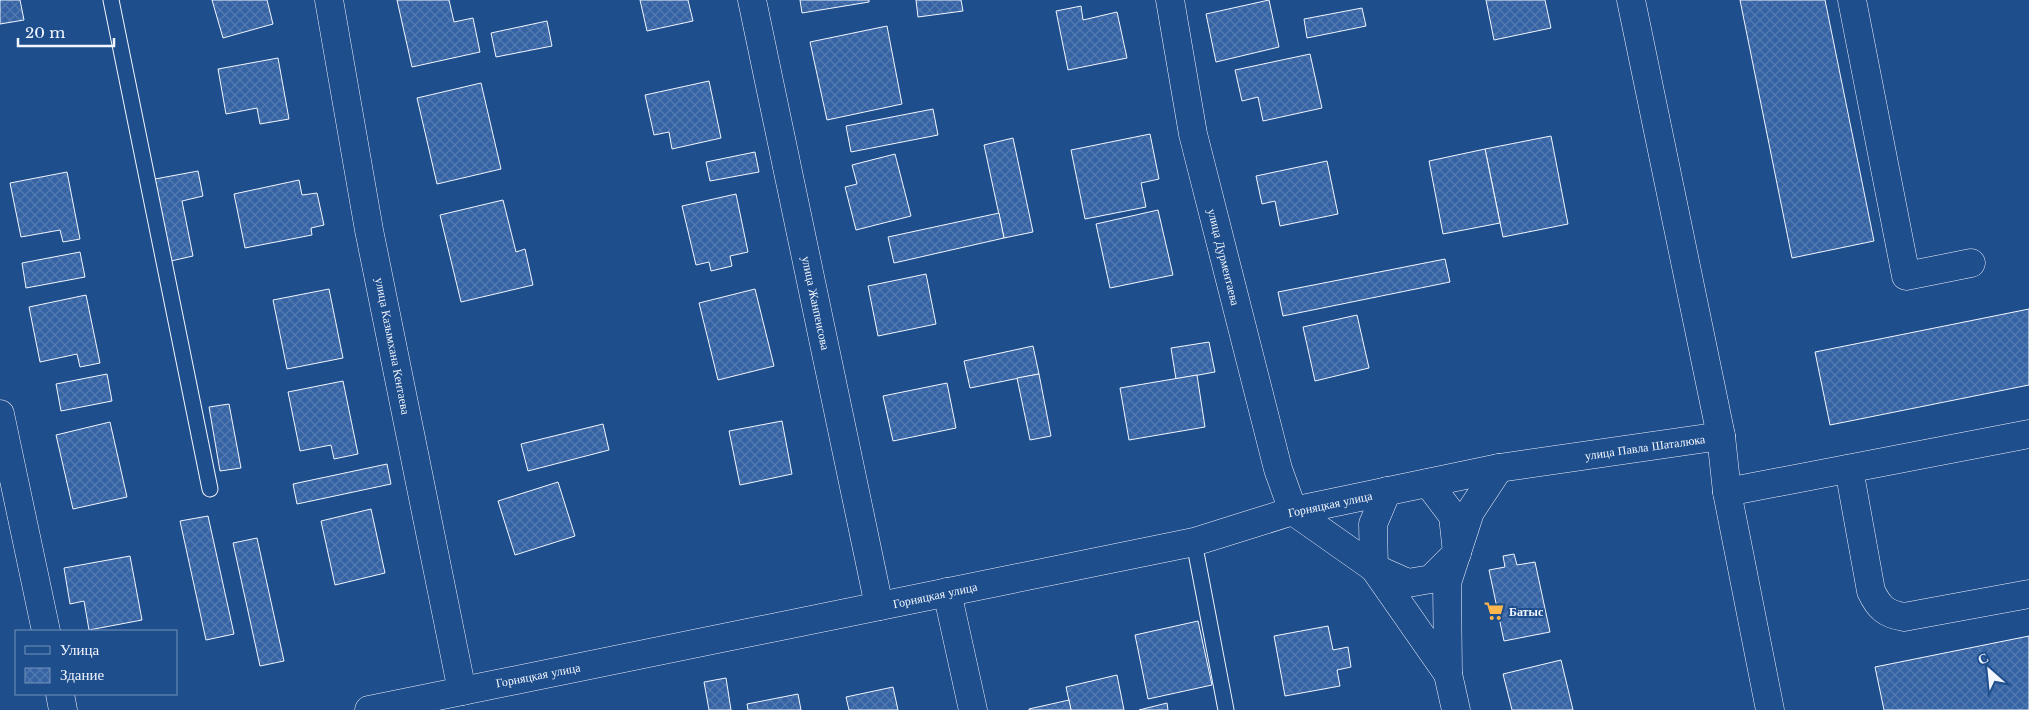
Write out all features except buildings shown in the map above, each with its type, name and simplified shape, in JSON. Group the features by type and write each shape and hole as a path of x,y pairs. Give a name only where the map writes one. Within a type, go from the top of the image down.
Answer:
{"street":[{"name":"улица Казымхана Кентаева","path":"329,0 371,240 462,691"},
{"name":"улица Жанпеисова","path":"752,0 879,606"},
{"name":"улица Дурментаева","path":"1170,0 1193,134 1278,469 1293,511"},
{"name":"улица Павла Шаталюка","path":"1499,468 1721,436 1631,0"},
{"path":"1852,0 1906,276 1971,263"},
{"path":"0,414 46,630"},
{"path":"1726,492 2029,434"},
{"path":"1721,436 1726,492 1770,710"},
{"name":"Горняцкая улица","path":"369,710 1194,542 1293,511 1499,468"},
{"path":"1456,710 1448,674 1447,583 1470,512 1499,468"},
{"path":"1848,469 1871,591 1878,605 1892,615 1904,618 2029,594"},
{"path":"1428,483 1453,516 1457,553"},
{"path":"1387,491 1373,524 1374,568 1448,674"},
{"path":"1293,511 1374,568 1408,583 1431,579 1457,553"},
{"path":"947,592 973,710"},
{"path":"60,695 63,710"}],"lane":[{"path":"111,0 210,489"},
{"path":"1194,542 1226,710"}],"place":[{"name":"Батыс","path":"1494,611"}]}
